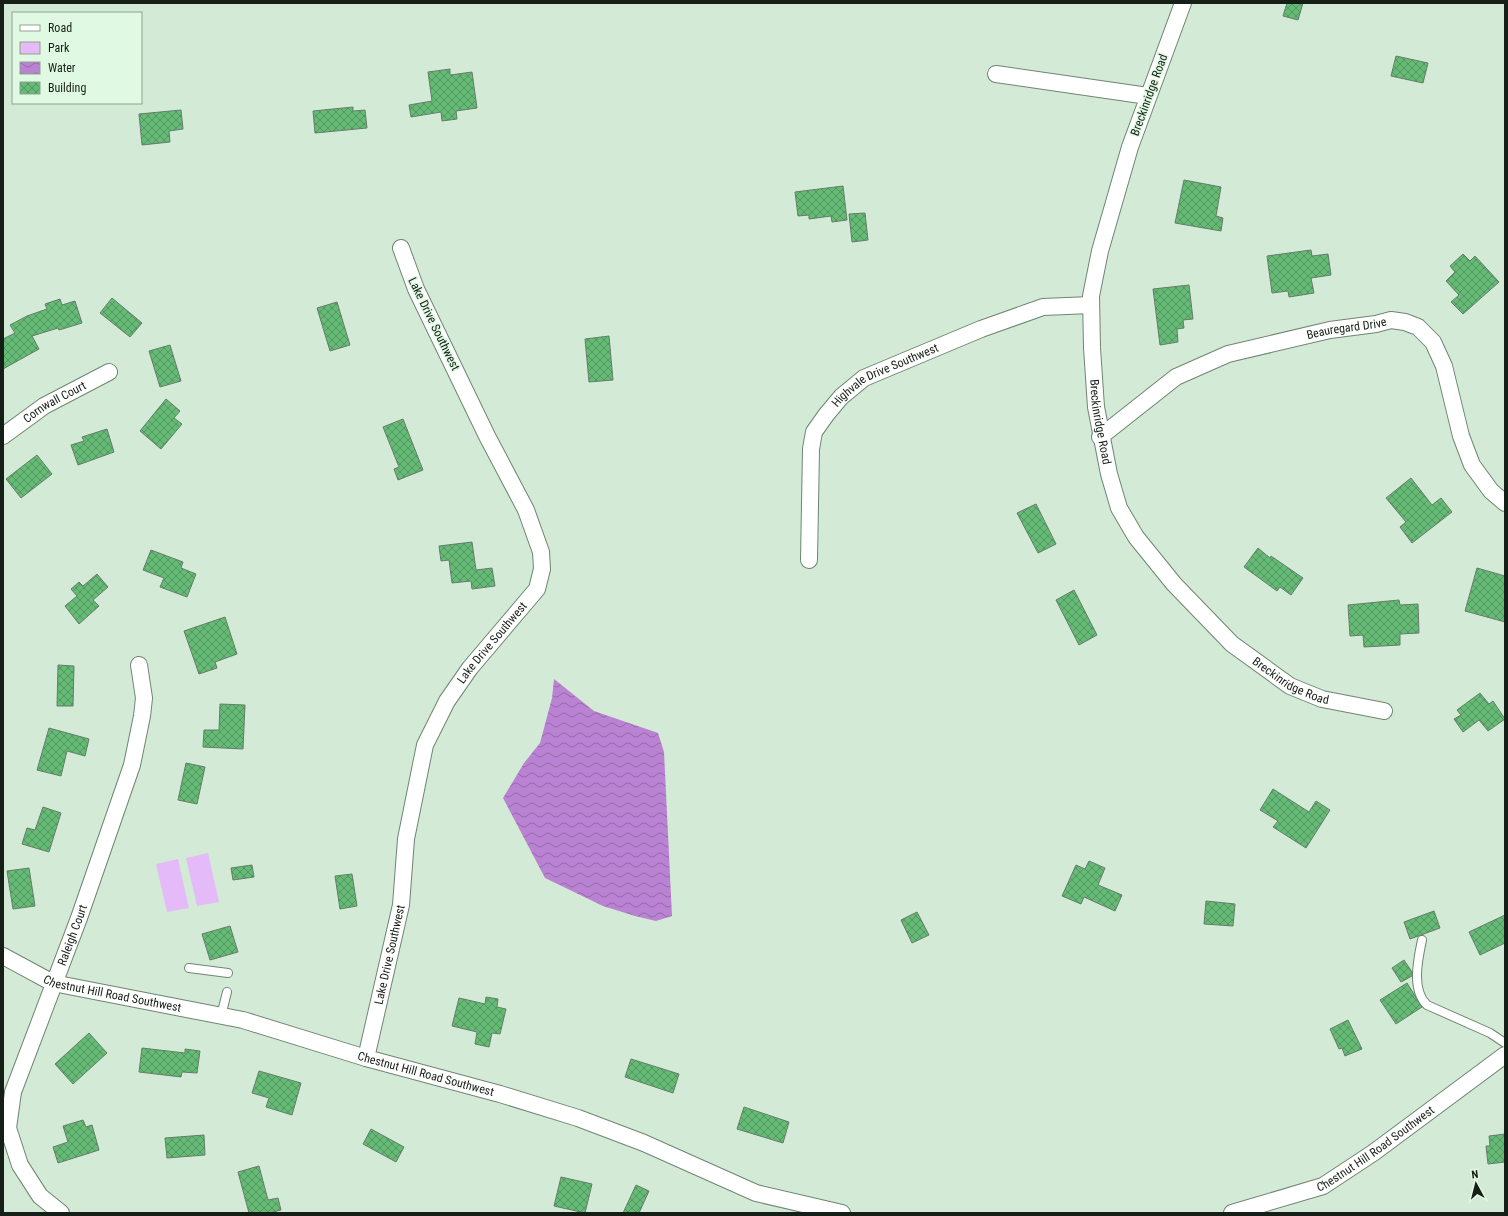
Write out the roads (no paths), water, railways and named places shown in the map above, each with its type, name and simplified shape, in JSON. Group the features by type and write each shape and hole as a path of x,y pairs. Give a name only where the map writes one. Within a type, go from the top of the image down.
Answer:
{"street":[{"name":"Breckinridge Road","path":"1183,3 1130,147 1100,251 1091,296 1092,363 1096,408 1100,437 1119,508 1136,537 1174,584 1232,644 1290,686 1322,699 1384,711"},
{"path":"996,74 1148,96"},
{"name":"Lake Drive Southwest","path":"366,1058 401,905 406,839 425,745 447,701 470,668 537,589 542,569 541,552 526,510 487,436 416,289 401,248"},
{"name":"Highvale Drive Southwest","path":"809,560 811,449 814,432 841,397 864,378 981,329 1043,307 1091,305"},
{"name":"Beauregard Drive","path":"1100,437 1176,377 1228,354 1330,330 1376,324 1390,320 1405,322 1418,327 1433,342 1444,366 1461,436 1472,465 1491,491 1505,504"},
{"name":"Cornwall Court","path":"3,436 44,406 108,372"},
{"name":"Raleigh Court","path":"61,1213 40,1196 20,1165 8,1128 13,1092 53,983 86,914 132,765 142,716 144,698 139,665"},
{"name":"Chestnut Hill Road Southwest","path":"3,956 53,983 243,1020 366,1058 500,1094 578,1118 644,1143 756,1193 842,1213"},
{"name":"Chestnut Hill Road Southwest","path":"1232,1213 1323,1186 1374,1153 1505,1055"}],"lane":[{"path":"1422,940 1417,965 1418,980 1423,1001 1427,1005 1490,1033 1505,1043"},
{"path":"189,968 228,973"},
{"path":"221,1016 227,992"}],"water":[{"path":"554,679 594,711 658,733 664,752 672,916 656,921 635,916 603,906 545,878 503,798 524,763 540,743 552,698"}]}
